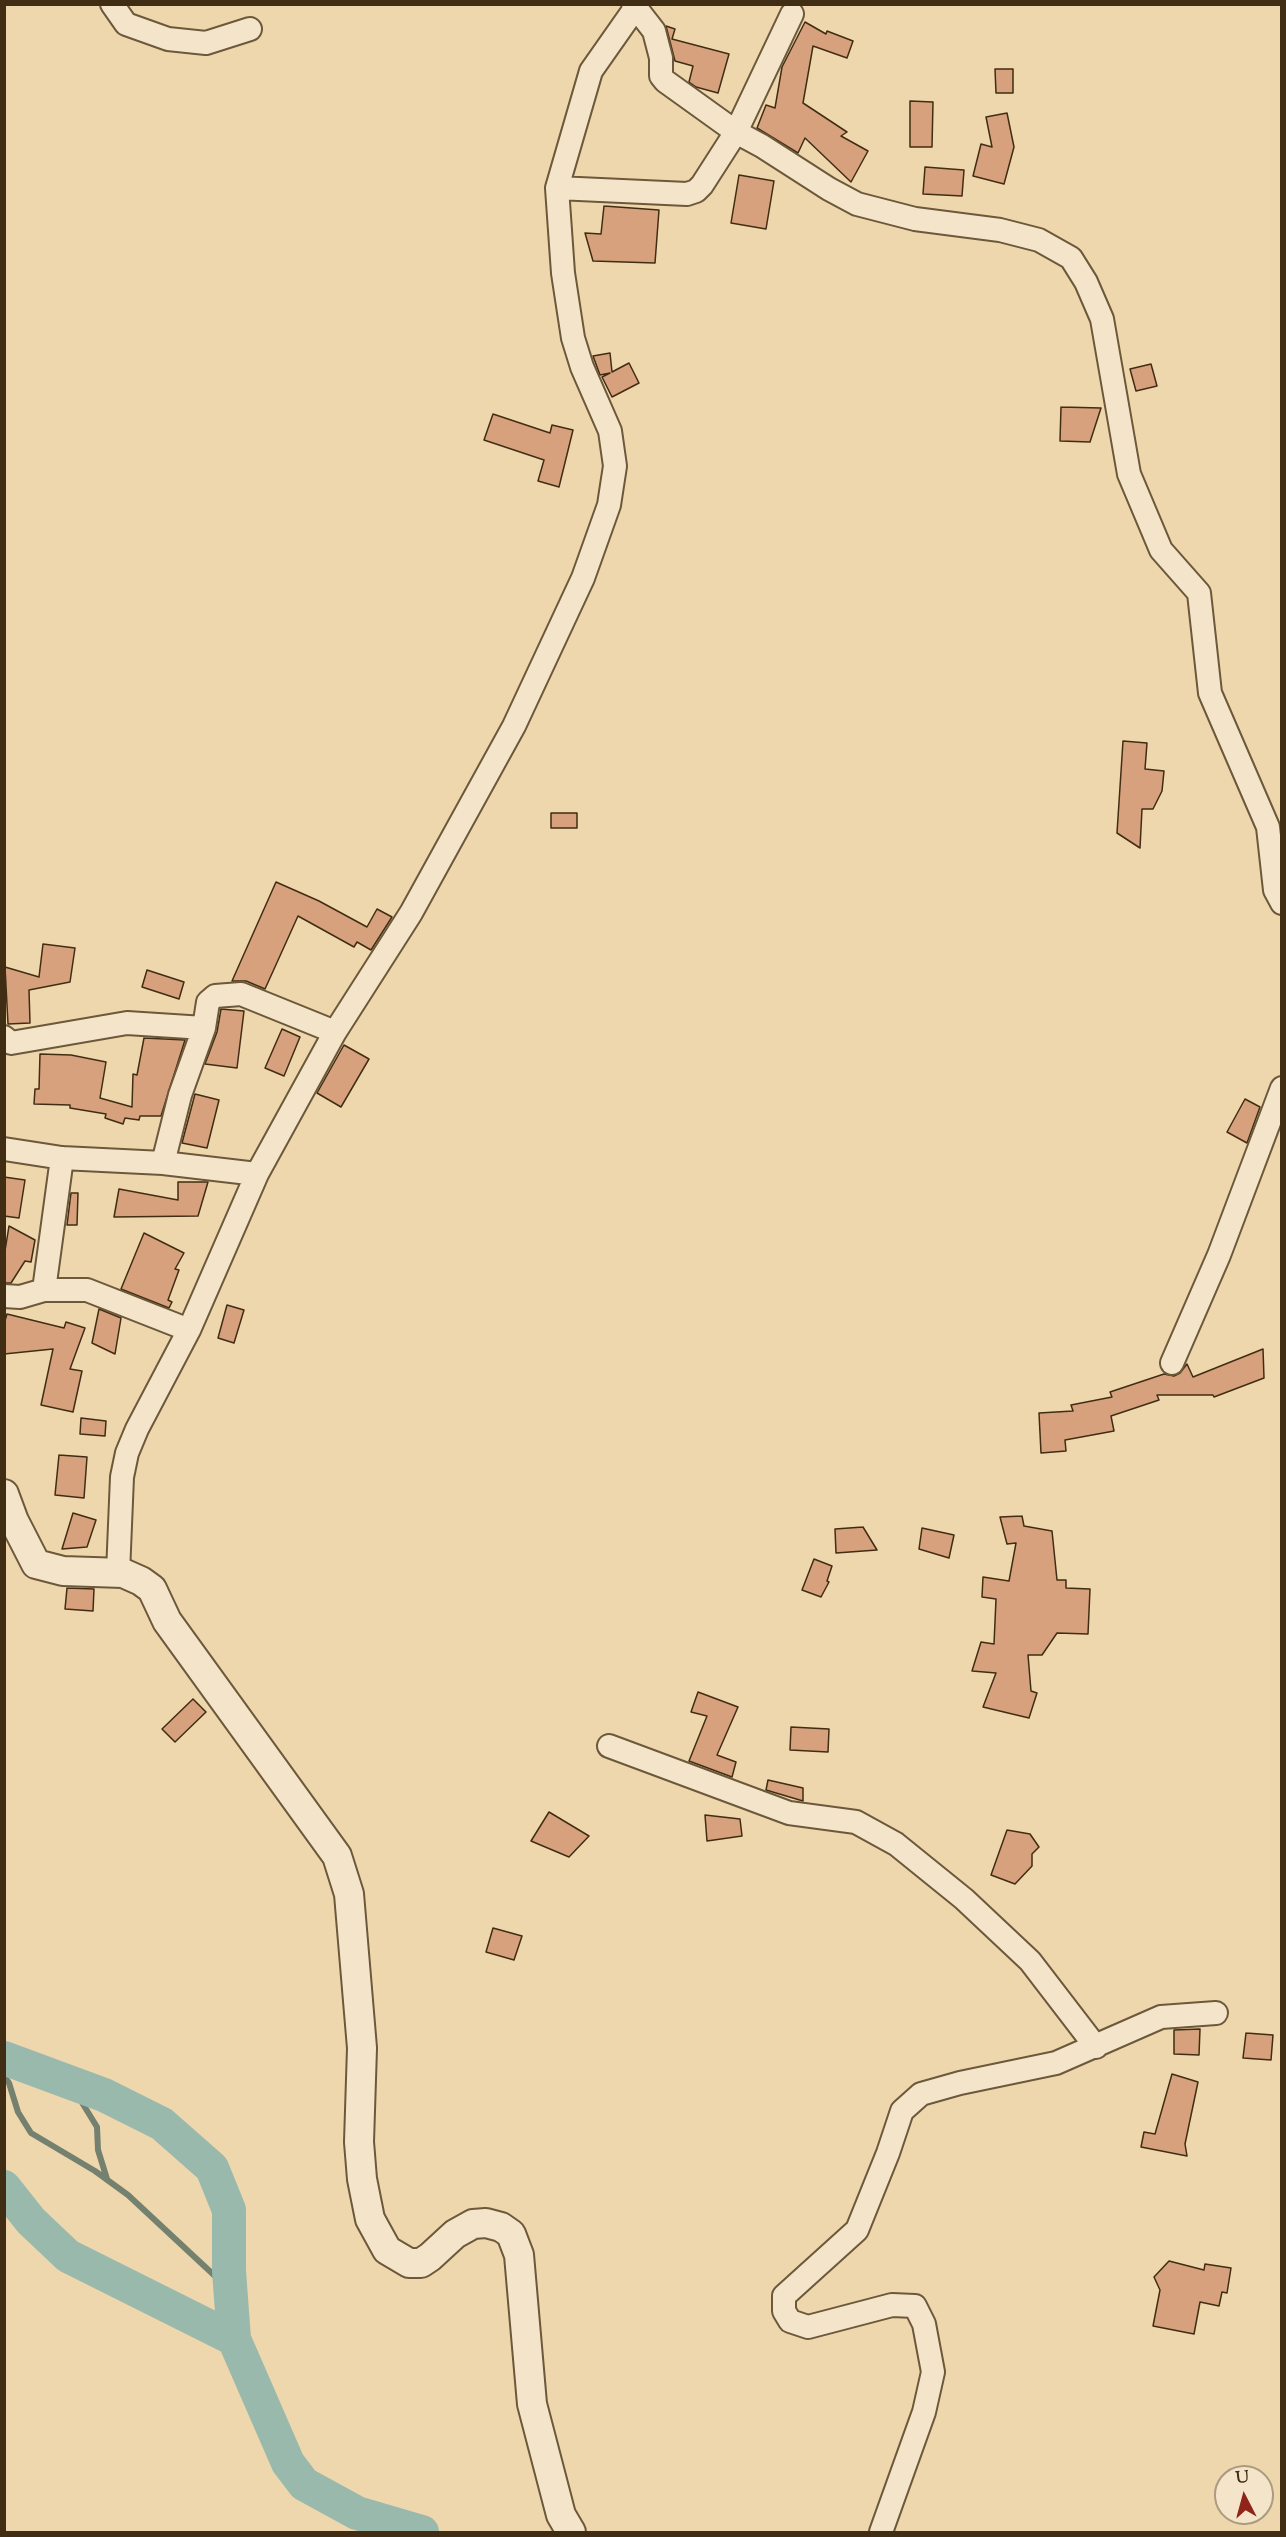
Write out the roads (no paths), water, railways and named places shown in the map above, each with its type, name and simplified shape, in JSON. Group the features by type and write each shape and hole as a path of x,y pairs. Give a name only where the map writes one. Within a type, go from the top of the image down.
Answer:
{"street":[{"path":"112,4 126,24 168,39 206,43 250,29"},
{"path":"118,1573 122,1477 127,1453 137,1429 189,1330 257,1174 335,1032 411,913 514,726 583,578 609,506 615,466 609,431 582,367 573,338 563,273 557,188 591,71 635,5 654,31 661,58 661,76 665,81 736,132 829,189 856,204 915,219 1000,231 1039,240 1071,258 1086,282 1102,319 1129,474 1161,550 1199,593 1210,693 1268,827 1275,890 1281,903"},
{"path":"557,188 687,194 696,191 736,132 792,14"},
{"path":"163,1163 180,1095 204,1028 208,1002 215,996 236,993 335,1032"},
{"path":"4,1037 11,1043 128,1023 204,1028"},
{"path":"1172,1363 1219,1255 1281,1089"},
{"path":"4,1149 62,1158 163,1163 257,1174"},
{"path":"44,1290 62,1158"},
{"path":"4,1296 20,1297 44,1290 87,1290 189,1330"},
{"path":"4,1494 24,1543 36,1564 63,1571 118,1573 141,1581 152,1589 166,1621 337,1856 349,1894 362,2048 359,2142 362,2179 370,2218 387,2250 409,2263 421,2263 430,2258 455,2234 472,2224 486,2223 501,2227 511,2234 519,2255 532,2404 561,2516 571,2532"},
{"path":"609,1746 789,1812 856,1822 896,1844 964,1899 1030,1961 1096,2047"},
{"path":"881,2532 924,2412 933,2372 924,2324 915,2306 892,2305 808,2327 790,2321 784,2311 784,2296 857,2230 902,2111 912,2099 921,2094 960,2083 1056,2063 1161,2017 1216,2013"}],"waterway":[{"path":"4,2058 104,2095 162,2124 212,2168 229,2210 229,2271 234,2339 288,2463 304,2484 357,2513 422,2532"},
{"path":"4,2076 9,2083 18,2112 31,2133 95,2171 128,2195 230,2290"},
{"path":"70,2083 97,2127 98,2150 107,2179"},
{"path":"4,2187 31,2221 68,2256 234,2339"}]}
